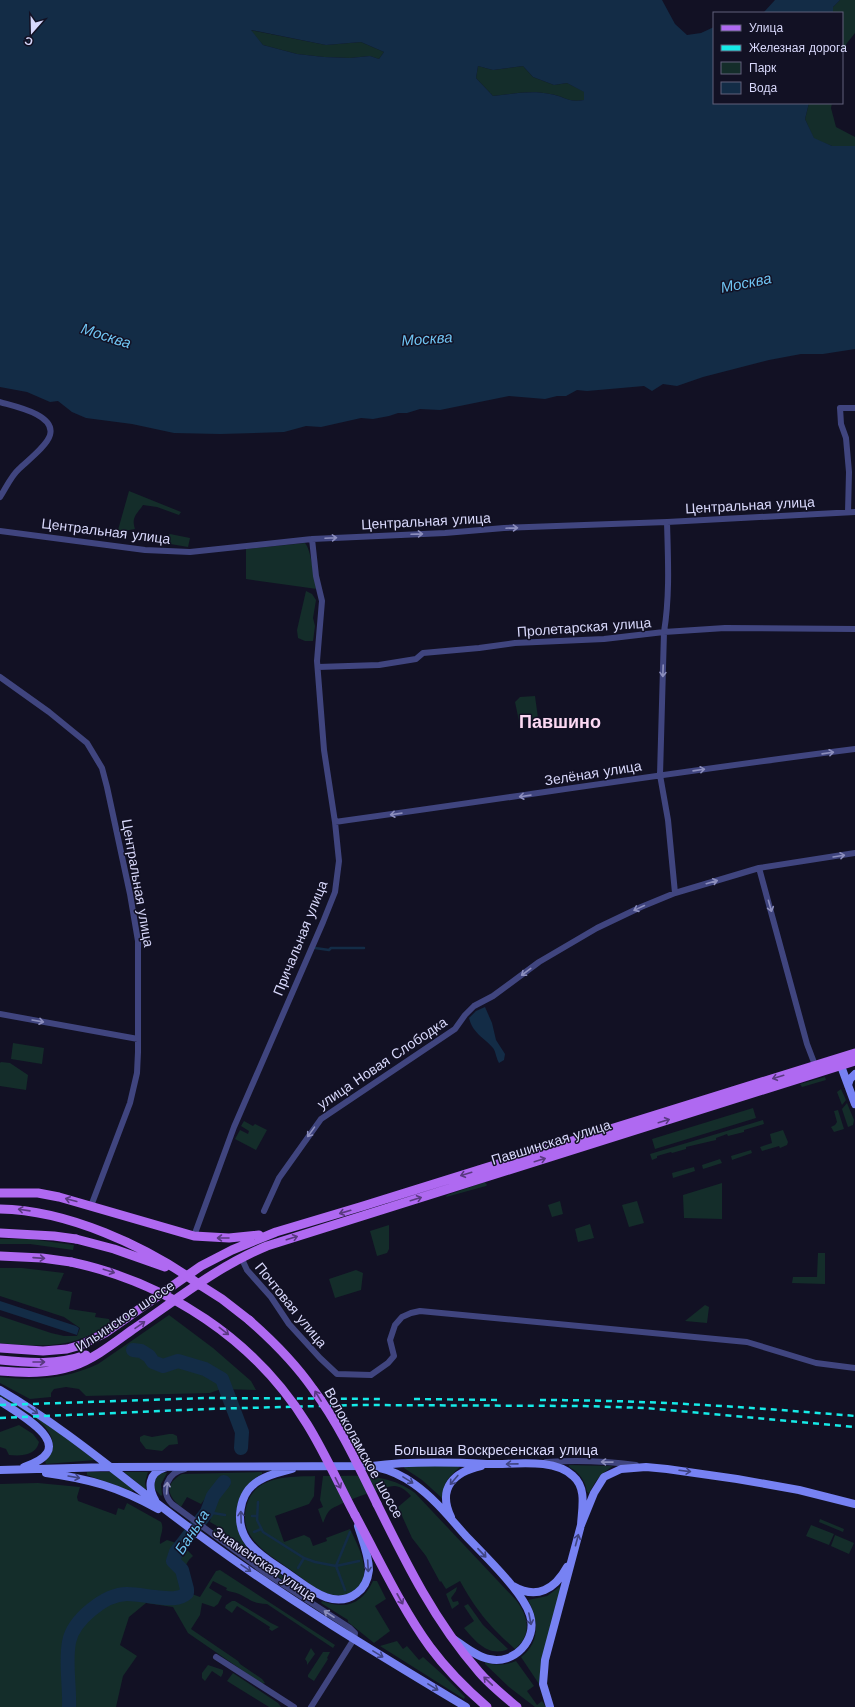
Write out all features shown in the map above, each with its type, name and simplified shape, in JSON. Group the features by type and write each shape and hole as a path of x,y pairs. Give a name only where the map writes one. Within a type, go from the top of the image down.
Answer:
{"main road":[{"name":"Павшинская улица","path":"255,1251 840,1062 855,1053"},
{"name":"Павшинская улица","path":"276,1232 815,1065 855,1061"},
{"path":"840,1062 855,1104"},
{"path":"848,1085 850,1079 855,1074"},
{"path":"0,1193 38,1193 91,1206 194,1236 229,1238 276,1232"},
{"path":"0,1209 17,1209 42,1212 104,1233 168,1262 200,1285"},
{"path":"0,1348 55,1350 74,1347 92,1341 201,1266 232,1250 276,1232"},
{"name":"Волоколамское шоссе","path":"0,1233 36,1234 76,1239 150,1260 200,1285 222,1299 268,1336 314,1390 330,1416 378,1504 409,1568 450,1636 480,1673 517,1707"},
{"name":"Ильинское шоссе","path":"0,1371 29,1373 60,1370 86,1361 208,1277 241,1257 255,1251"},
{"path":"2,1256 42,1258 71,1262 109,1271 164,1293 206,1318 249,1353 280,1387 306,1424 406,1610 430,1647 448,1669 487,1707"},
{"path":"0,1360 23,1362 58,1362 75,1359 108,1347"},
{"name":"Знаменская улица","path":"0,1390 24,1404 158,1504 205,1534 254,1574 354,1639 466,1707"},
{"path":"0,1401 33,1423 42,1431 48,1442 48,1450 42,1460 18,1470"},
{"name":"Большая Воскресенская улица","path":"18,1470 110,1467 372,1466 400,1462 454,1462 488,1464 535,1463"},
{"path":"535,1463 565,1471 578,1481 583,1498 581,1525"},
{"path":"456,1525 447,1510 447,1489 457,1475 465,1470 488,1464"},
{"path":"304,1466 260,1480 246,1493 242,1501 240,1518 244,1536 250,1544 269,1560 319,1595 335,1600 342,1600 350,1597 362,1589 368,1576 369,1569 367,1556 355,1515"},
{"path":"372,1466 403,1477 415,1485 456,1525 511,1585 528,1608 531,1620 529,1638 518,1653 501,1660 489,1659 468,1649 450,1636"},
{"path":"158,1504 150,1490 150,1481 155,1472 166,1467"},
{"path":"550,1707 544,1689 543,1673 581,1525 594,1493 604,1477 621,1469 646,1467"},
{"name":"Большая Воскресенская улица","path":"646,1467 702,1473 799,1490 855,1504"},
{"path":"0,1470 18,1470 75,1477 95,1482 137,1497 183,1520"},
{"path":"511,1585 518,1589 533,1592 546,1590 560,1578 573,1555"}],"street":[{"path":"0,402 34,412 49,424 50,435 35,456 18,470 0,497"},
{"path":"848,512 849,472 846,438 841,424 840,408 855,408"},
{"name":"Центральная улица","path":"0,530 145,550 190,552 312,539 445,533 504,528 653,523 855,512"},
{"path":"667,522 669,583 668,609 664,632 660,775 668,820 675,893"},
{"name":"Причальная улица","path":"194,1236 234,1127 335,892 339,862 335,822 324,750 318,667 322,600 316,576 312,539"},
{"name":"Пролетарская улица","path":"318,667 378,665 416,659 423,653 515,643 604,639 664,632 726,628 855,629"},
{"name":"Центральная улица","path":"0,677 49,712 87,743 102,768 115,821 138,942 137,1073 130,1103 91,1206"},
{"name":"Зелёная улица","path":"335,822 534,795 660,775 855,749"},
{"name":"улица Новая Слободка","path":"264,1210 279,1178 320,1119 455,1029 465,1014 474,1006 493,996 539,962 597,928 675,893 759,868 855,853"},
{"path":"759,868 807,1044 815,1065"},
{"path":"0,1014 138,1038"},
{"name":"Почтовая улица","path":"241,1257 247,1270 271,1297 289,1324 334,1372 340,1375 371,1374 388,1363 394,1356 390,1340 395,1325 402,1317 411,1312 420,1311 746,1342 816,1364 855,1368"},
{"name":"Большая Воскресенская улица","path":"535,1463 564,1461 615,1462 646,1467"},
{"path":"183,1520 168,1500 166,1487 168,1480 173,1474 180,1470 194,1467"},
{"path":"311,1707 354,1639"},
{"path":"216,1657 294,1707"}],"green space":[{"path":"840,0 855,0 855,33 843,50 843,12 833,12 833,7"},
{"path":"250,30 326,45 361,42 384,52 379,59 370,56 350,58 297,54 263,45"},
{"path":"478,66 493,70 523,66 533,77 554,85 567,83 585,92 584,100 574,101 555,95 536,92 493,96 476,78"},
{"path":"809,104 832,104 831,108 836,127 855,137 855,146 832,146 814,139 805,119"},
{"path":"129,491 181,512 179,515 157,507 143,505 134,519 135,529 124,531 118,530"},
{"path":"145,533 165,539 170,534 190,538 188,547 141,539"},
{"path":"305,543 311,557 317,589 246,579 246,549"},
{"path":"306,591 312,594 316,600 313,618 315,626 313,641 305,641 298,638 297,630"},
{"path":"535,696 538,718 519,721 515,702 520,697"},
{"path":"13,1043 44,1048 42,1064 11,1059"},
{"path":"1,1062 10,1063 28,1075 26,1090 0,1086"},
{"path":"825,1077 826,1080 802,1087 800,1084"},
{"path":"841,1089 846,1100 842,1105 837,1092"},
{"path":"847,1103 854,1120 853,1125 848,1127 842,1109"},
{"path":"753,1108 756,1118 655,1149 652,1139"},
{"path":"838,1110 844,1129 834,1132 831,1127 837,1122 834,1111"},
{"path":"763,1120 764,1124 744,1130 744,1132 728,1136 727,1134 716,1138 716,1140 657,1156 657,1158 652,1160 650,1154"},
{"path":"244,1121 253,1126 255,1124 267,1130 256,1150 235,1139 240,1130 248,1134 249,1131 241,1126"},
{"path":"783,1130 788,1142 787,1145 780,1148 779,1146 762,1151 760,1147 772,1143 770,1134"},
{"path":"751,1150 752,1153 732,1160 731,1156"},
{"path":"720,1159 722,1163 703,1169 702,1165"},
{"path":"694,1167 695,1171 673,1178 672,1173"},
{"path":"485,1182 487,1185 486,1186 446,1197 447,1195"},
{"path":"722,1183 722,1219 684,1218 683,1195"},
{"path":"560,1201 563,1214 552,1217 548,1205"},
{"path":"637,1201 644,1223 629,1227 622,1205"},
{"path":"590,1224 594,1238 578,1242 575,1229"},
{"path":"389,1225 389,1249 387,1253 377,1256 370,1231"},
{"path":"0,1239 30,1239 74,1245 73,1250 30,1244 0,1244"},
{"path":"818,1253 825,1253 825,1284 792,1283 793,1277 817,1277"},
{"path":"0,1268 22,1268 64,1273 57,1289 72,1292 69,1309 96,1313 95,1317 109,1319 110,1323 84,1338 71,1342 44,1345 0,1343 0,1316 64,1336 77,1336 80,1328 64,1317 0,1296"},
{"path":"356,1270 363,1273 361,1290 335,1298 329,1279"},
{"path":"705,1305 709,1307 707,1323 685,1321"},
{"path":"169,1315 213,1348 251,1381 256,1390 221,1389 210,1393 86,1396 79,1389 66,1387 54,1389 51,1393 51,1397 30,1399 0,1383 0,1377 25,1379 50,1378 86,1369 98,1364"},
{"path":"0,1392 23,1406 95,1460 46,1464 45,1461 52,1450 52,1440 48,1431 31,1415 0,1396"},
{"path":"19,1425 33,1434 39,1442 35,1450 31,1453 23,1455 9,1455 6,1449 0,1447 0,1432"},
{"path":"169,1434 177,1436 178,1444 169,1445 162,1451 146,1449 140,1441 140,1437 144,1435 152,1437"},
{"path":"569,1465 613,1466 604,1472 589,1493 587,1492 581,1477 576,1471 569,1467"},
{"path":"405,1466 460,1467 447,1480 442,1498 422,1480 404,1468"},
{"path":"87,1472 112,1472 134,1490 132,1491 87,1475"},
{"path":"124,1472 148,1472 145,1482 146,1490"},
{"path":"160,1472 167,1473 161,1484 161,1496 154,1488 155,1480"},
{"path":"262,1472 262,1474 252,1481 244,1490 239,1500 236,1521 239,1532 251,1552 263,1563 286,1578 284,1581 213,1531 217,1526 210,1522 214,1506 221,1491 230,1486 230,1483 219,1480 201,1504 187,1497 181,1507 176,1503 170,1494 170,1486 172,1482 182,1474"},
{"path":"315,1476 314,1496 309,1504 275,1516 284,1542 304,1535 310,1538 313,1546 327,1541 326,1538 350,1529 361,1554 364,1571 363,1579 359,1586 346,1595 339,1596 320,1590 270,1556 260,1548 252,1538 245,1523 245,1511 247,1504 251,1495 258,1488 275,1480"},
{"path":"323,1476 359,1476 382,1478 404,1486 415,1493 516,1600 523,1612 527,1625 521,1643 515,1649 498,1633 484,1618 460,1581 446,1589 441,1581 440,1582 426,1556 412,1538 398,1507 411,1496 406,1491 400,1487 390,1486 362,1495 334,1507 330,1510 323,1523 318,1509 323,1507 320,1500"},
{"path":"38,1483 80,1487 77,1497 78,1501 116,1515 118,1508 124,1510 127,1503 161,1522 162,1530 160,1544 167,1540 175,1542 193,1556 189,1560 185,1569 186,1579 192,1594 200,1597 216,1571 220,1570 335,1645 333,1648 267,1604 255,1602 239,1594 228,1591 226,1590 227,1588 213,1581 209,1588 222,1596 218,1604 214,1607 202,1603 200,1615 191,1629 238,1661 262,1679 265,1683 262,1684 188,1633 173,1607 146,1603 129,1617 120,1645 137,1656 123,1676 116,1707 0,1707 0,1484"},
{"path":"820,1519 844,1529 843,1532 819,1522"},
{"path":"811,1525 834,1534 829,1545 806,1536"},
{"path":"835,1535 854,1543 849,1554 831,1546"},
{"path":"373,1581 377,1581 386,1599 375,1606 390,1631 374,1643 348,1622 348,1620 321,1603 322,1601 331,1604 346,1605 352,1603 364,1595"},
{"path":"562,1585 542,1659 539,1684 521,1657 532,1645 536,1631 534,1615 528,1600 547,1596"},
{"path":"457,1587 451,1598 453,1602 458,1601 459,1604 452,1609 446,1594"},
{"path":"232,1601 235,1601 279,1627 272,1631 269,1629 270,1627 237,1606 232,1613 225,1608 226,1605"},
{"path":"468,1604 483,1625 508,1649 501,1651 489,1650 478,1643 468,1633 464,1628 474,1621 464,1606"},
{"path":"397,1641 403,1649 407,1646 419,1660 423,1657 465,1697 464,1699 380,1646"},
{"path":"311,1648 315,1654 307,1665 305,1659"},
{"path":"323,1652 330,1652 327,1658 328,1659 314,1681 308,1677 308,1675"},
{"path":"516,1661 534,1686 527,1691 537,1705 542,1701 546,1707 535,1707 509,1687 485,1664 485,1662 504,1664"},
{"path":"208,1665 223,1670 221,1677 212,1671 205,1681 202,1678 202,1673"},
{"path":"233,1673 278,1703 281,1707 269,1707 227,1681"}],"water":[{"name":"Москва","path":"0,0 662,0 675,24 687,35 701,33 713,27 713,104 809,104 805,119 814,138 832,146 855,146 855,349 823,354 801,354 769,360 703,377 677,386 663,384 652,391 644,386 587,391 577,390 566,396 557,396 545,399 509,396 440,410 420,409 407,413 398,413 373,419 361,418 321,427 306,426 284,432 220,434 174,433 132,424 86,418 72,412 58,401 50,402 27,392 0,387","holes":["251,30 326,45 361,42 384,52 379,59 370,56 350,58 297,54 263,45","478,66 493,70 523,66 533,77 554,85 567,83 584,92 584,100 574,101 555,95 536,92 493,96 476,78"]},
{"path":"775,0 840,0 833,7 833,12 764,12"},
{"path":"485,1007 492,1023 496,1040 505,1054 504,1060 499,1063 493,1048 476,1032 469,1018 476,1011"},
{"path":"0,1301 76,1326 79,1328 77,1335 0,1310"}],"waterway":[{"path":"315,948 329,950 331,948 364,948"},
{"name":"Банька","path":"133,1350 141,1351 149,1356 153,1362 163,1366 178,1361 205,1369 222,1379 242,1432 241,1448"},
{"name":"Банька","path":"69,1707 68,1650 69,1642 77,1625 83,1617 100,1603 118,1595 130,1594 171,1598 180,1597 187,1593 182,1570 173,1561 176,1552 207,1512 213,1496 224,1482"},
{"path":"258,1502 257,1520 263,1532 304,1558 315,1562 336,1566 359,1561"},
{"path":"207,1512 225,1515"},
{"path":"252,1516 257,1516"},
{"path":"254,1532 261,1529"},
{"path":"345,1590 336,1566 350,1532"},
{"path":"298,1568 304,1558"}],"railway":[{"path":"0,1405 207,1398 382,1399"},
{"path":"414,1399 502,1400"},
{"path":"540,1400 619,1401 698,1405 855,1416"},
{"path":"0,1418 207,1409 358,1405 584,1406 645,1408 855,1427"}],"district":[{"name":"Павшино","path":"560,722"}]}
